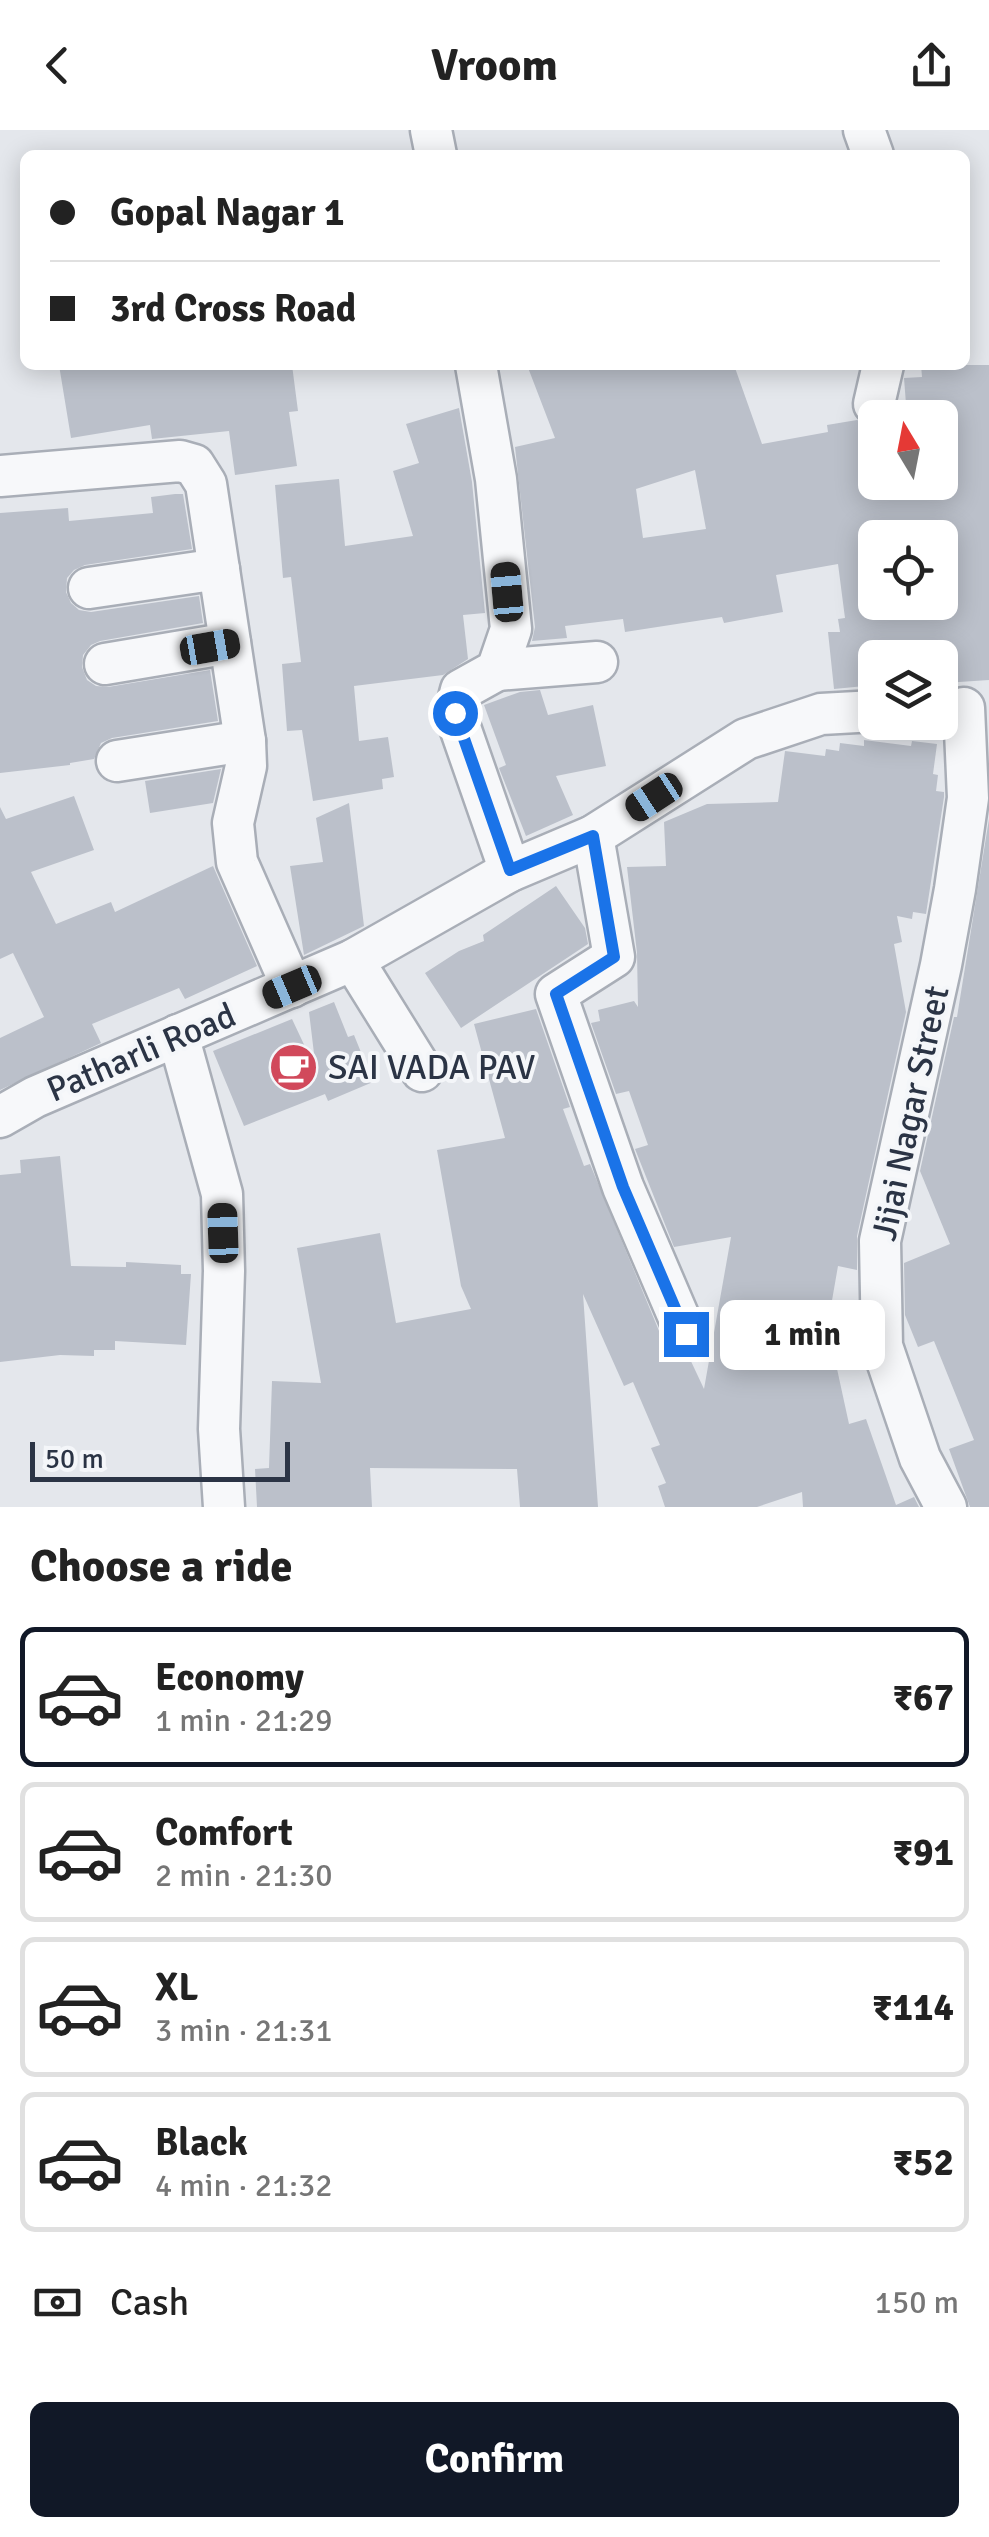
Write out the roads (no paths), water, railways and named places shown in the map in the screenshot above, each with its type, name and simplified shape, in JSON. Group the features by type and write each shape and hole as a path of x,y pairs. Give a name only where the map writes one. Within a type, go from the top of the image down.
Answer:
{"street":[{"path":"477,370 496,479 510,630 497,670"},
{"path":"875,400 882,370"},
{"path":"0,476 180,461 194,465 206,484 244,740 246,766 232,823 237,862 292,987"},
{"path":"88,588 219,570"},
{"path":"113,667 231,647"},
{"path":"510,870 455,713 461,690 497,670 597,662"},
{"name":"Jijai Nagar Street","path":"946,1507 920,1458 882,1346 880,1242 954,889 968,798 964,709"},
{"name":"Patharli Road","path":"0,1118 35,1098 353,960 510,870 593,836 746,739 820,714 858,713"},
{"path":"117,761 244,740"},
{"path":"593,836 614,957 556,994 623,1187 686,1334"},
{"path":"353,960 422,1071"},
{"path":"178,1036 222,1194 219,1429 224,1507"}],"place":[{"name":"SAI VADA PAV","path":"293,1067"}]}
